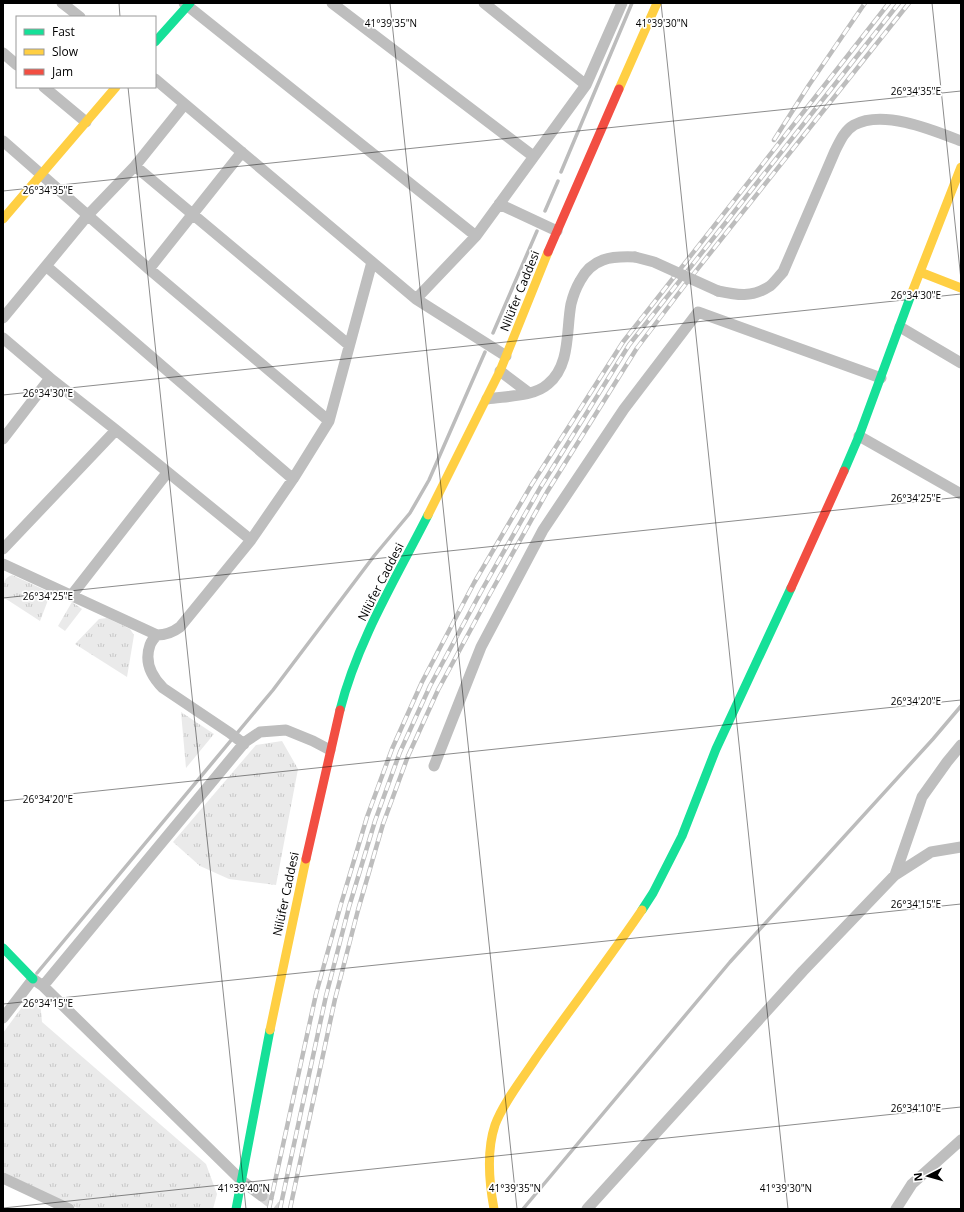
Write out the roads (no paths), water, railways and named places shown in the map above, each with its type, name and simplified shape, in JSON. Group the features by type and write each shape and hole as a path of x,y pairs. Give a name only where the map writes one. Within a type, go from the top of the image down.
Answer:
{"street":[{"path":"62,3 79,16"},
{"path":"332,3 533,156"},
{"path":"484,3 586,85"},
{"path":"416,299 476,236 586,85 622,3"},
{"name":"Nilüfer Caddesi","path":"236,1209 284,962 330,750 342,704 356,660 387,595 500,371 557,231 657,3"},
{"path":"156,41 187,4 476,236"},
{"path":"3,53 16,64"},
{"path":"156,80 416,299 506,356"},
{"path":"45,88 86,122"},
{"path":"3,219 115,88"},
{"path":"3,318 88,215 135,166 184,105"},
{"path":"486,399 538,391 556,376 562,364 566,350 571,304 577,287 584,273 595,264 606,258 619,256 635,257 654,262 718,291 737,295 753,294 770,286 783,272 842,135 854,125 869,120 891,119 914,124 961,140"},
{"path":"3,140 149,269 329,421"},
{"path":"149,269 242,152"},
{"path":"135,166 349,345"},
{"path":"494,1209 490,1187 489,1156 495,1125 509,1098 555,1031 618,945 653,893 682,836 716,749 805,560 859,436 882,378 920,272 961,168"},
{"path":"499,204 557,231"},
{"path":"3,564 157,634 169,634 180,627 251,540 293,479 329,421 372,262"},
{"path":"46,266 293,479"},
{"path":"920,272 961,288"},
{"path":"434,766 481,647 543,530 624,409 698,312 882,378"},
{"path":"900,327 961,363"},
{"path":"3,338 50,378 251,540"},
{"path":"500,371 529,393"},
{"path":"3,439 50,378"},
{"path":"3,549 116,430"},
{"path":"859,436 961,494"},
{"path":"71,596 167,473"},
{"path":"157,634 150,645 148,659 150,671 155,680 163,688 244,744"},
{"path":"43,986 244,744 260,732 286,730 314,740 330,750"},
{"path":"895,875 922,797 961,745"},
{"path":"587,1209 803,971 895,875 932,852 961,847"},
{"path":"3,948 33,979 43,986 242,1181 262,1196"},
{"path":"3,1018 33,979"},
{"path":"896,1209 912,1184 961,1140"},
{"path":"3,1178 69,1209"}],"waterway":[{"path":"561,172 632,3"},
{"path":"545,211 558,181"},
{"path":"493,333 537,231"},
{"path":"37,973 273,690 374,556 410,513 429,480 485,352"},
{"path":"523,1209 730,962 933,739 961,706"}],"tunnel":[{"path":"262,1196 279,1209"}],"railway":[{"path":"774,140 809,85 865,3"},
{"path":"269,1209 316,994 341,904 367,817 392,749 422,682 474,583 532,484 623,342 889,3"},
{"path":"280,1209 326,996 349,907 375,821 400,752 430,686 483,588 540,488 629,345 899,3"},
{"path":"290,1209 335,999 358,910 383,824 408,756 438,690 547,492 637,348 688,281 909,3"}]}
